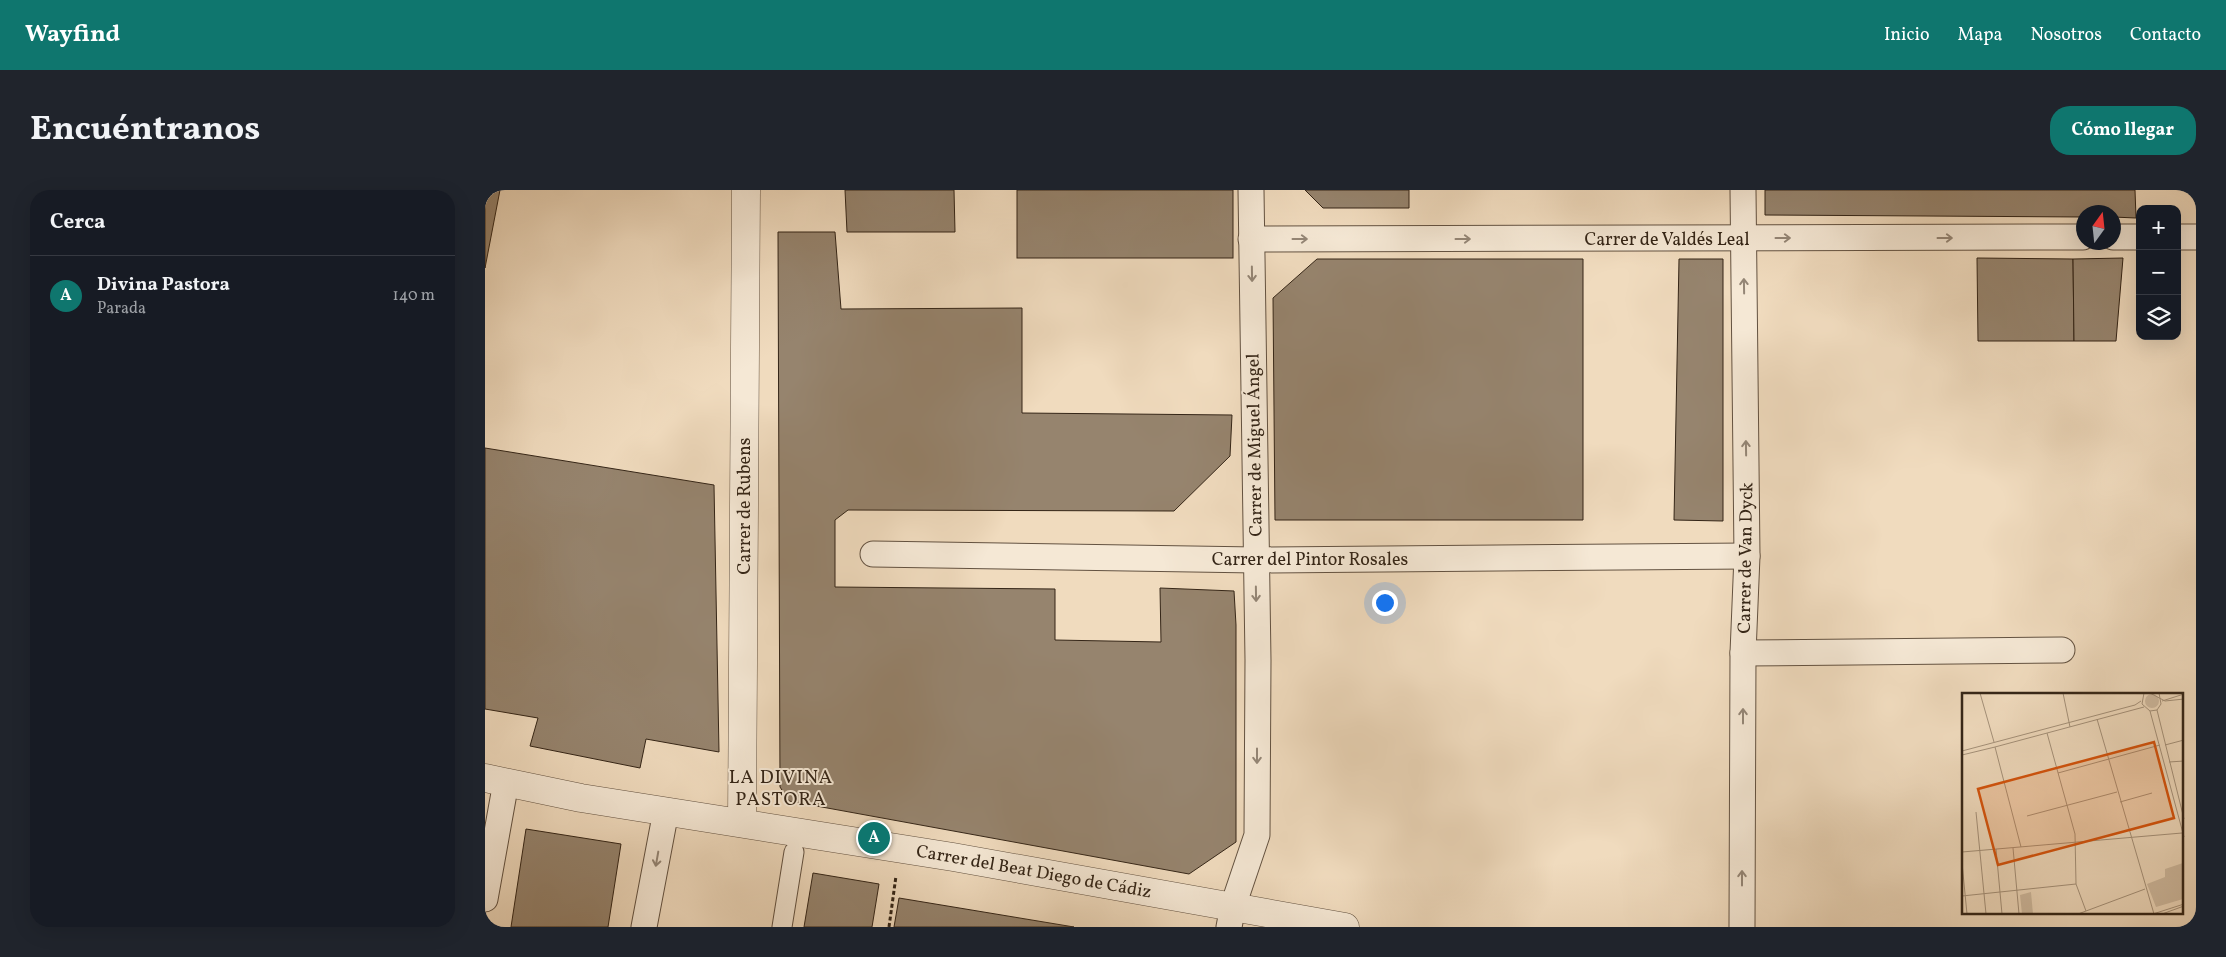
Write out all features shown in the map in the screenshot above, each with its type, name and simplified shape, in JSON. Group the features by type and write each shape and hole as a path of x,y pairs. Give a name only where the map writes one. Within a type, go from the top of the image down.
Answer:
{"street":[{"name":"Carrer de Rubens","path":"741,822 746,190"},
{"name":"Carrer de Miguel Ángel","path":"1231,917 1257,836 1258,660 1251,190"},
{"name":"Carrer de Van Dyck","path":"1742,927 1743,653 1747,556 1743,190"},
{"name":"Carrer de Valdés Leal","path":"1251,239 2076,237"},
{"path":"2121,237 2136,237"},
{"path":"2181,237 2196,237"},
{"name":"Carrer del Pintor Rosales","path":"873,554 1256,560 1747,556"},
{"path":"1743,653 2062,650"},
{"name":"Carrer del Beat Diego de Cádiz","path":"495,780 581,798 901,848 1231,917 1345,927"},
{"path":"485,899 495,780"},
{"path":"645,927 666,811"},
{"path":"782,927 794,852"}],"path":[{"path":"889,927 901,848"}],"building":[{"path":"485,190 500,190 485,268"},
{"path":"845,190 954,190 955,232 847,232"},
{"path":"1017,190 1233,190 1233,258 1017,258"},
{"path":"1305,190 1409,190 1409,208 1323,208"},
{"path":"1765,190 2135,190 2136,218 2121,217 2121,205 2076,205 2076,217 1765,215"},
{"path":"778,232 835,232 841,309 1022,308 1022,413 1232,415 1230,456 1174,511 848,510 835,520 835,587 1055,589 1055,640 1161,642 1160,588 1234,591 1236,625 1236,842 1189,874 789,801 780,787"},
{"path":"1977,258 2073,259 2074,341 1978,341"},
{"path":"2123,258 2116,341 2074,341 2073,259"},
{"path":"1317,259 1583,259 1583,520 1275,520 1273,298"},
{"path":"1679,259 1723,259 1723,521 1674,520"},
{"path":"485,448 714,485 719,752 646,739 640,768 530,746 538,718 485,709"},
{"path":"526,829 621,844 608,927 511,927"},
{"path":"813,873 879,884 872,927 804,927"},
{"path":"899,898 1074,927 894,927"}],"place":[{"name":"Divina Pastora","path":"874,838"}],"district":[{"name":"LA DIVINA PASTORA","path":"781,787"}]}
